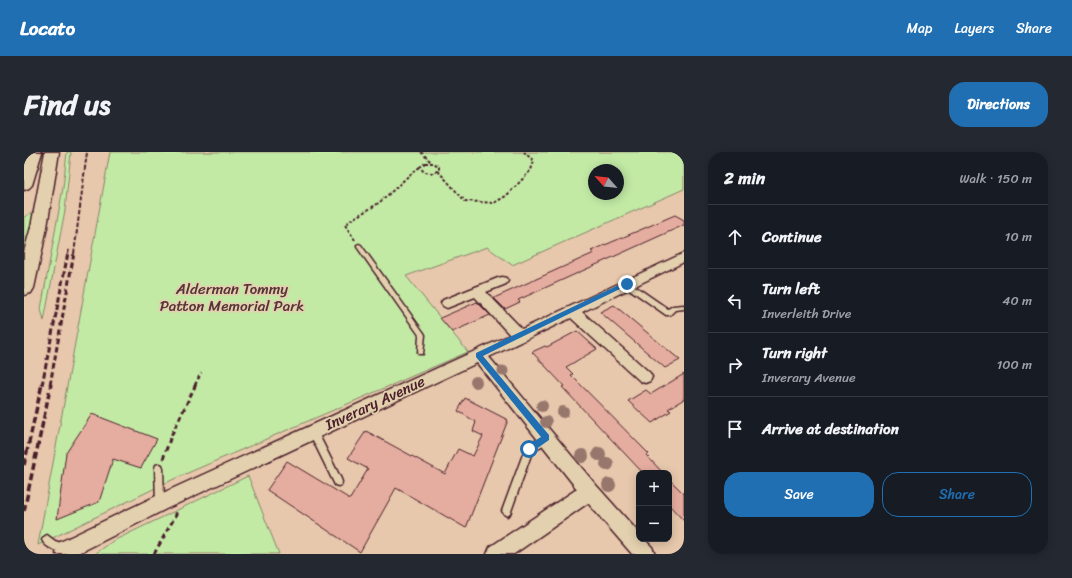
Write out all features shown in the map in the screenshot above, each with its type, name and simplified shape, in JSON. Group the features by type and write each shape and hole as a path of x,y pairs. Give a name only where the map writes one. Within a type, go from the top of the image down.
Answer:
{"highway":[{"path":"24,185 35,152"},
{"path":"24,288 39,227 52,152"},
{"path":"24,214 31,210 44,194"}],"street":[{"name":"Inverary Avenue","path":"67,552 160,503 479,355 684,257"},
{"path":"447,303 502,281"},
{"path":"477,292 519,335"},
{"path":"572,311 645,377"},
{"path":"479,355 590,491 645,554"},
{"path":"497,554 590,491"}],"lane":[{"path":"359,246 422,335 421,352"},
{"path":"627,284 668,313 673,308 684,307"},
{"path":"313,432 338,482"},
{"path":"507,512 529,449 546,438"},
{"path":"160,468 160,503"},
{"path":"47,540 52,545 67,552"}],"path":[{"path":"421,152 429,161 439,167 438,172 465,201 481,203 494,202 506,196 531,170 534,160 524,152"},
{"path":"359,246 345,225 351,218 376,205 402,180 425,163 434,163"},
{"path":"420,167 422,171 427,173 438,172"},
{"path":"160,468 171,436 201,373"},
{"path":"154,554 176,515 175,496"}],"green space":[{"path":"67,152 71,152 65,210 44,321 41,309 63,188"},
{"name":"Alderman Tommy Patton Memorial Park","path":"110,152 684,152 684,189 512,265 487,247 406,276 468,352 176,478 38,545"},
{"path":"37,208 24,260 24,217"},
{"path":"248,476 279,554 95,554 113,541"}],"building":[{"path":"675,215 684,220 684,225 518,300 520,302 505,309 494,298 594,253 591,251"},
{"path":"477,302 490,315 452,332 440,318"},
{"path":"614,305 680,360 665,368 600,312"},
{"path":"577,331 597,349 566,367 573,374 571,375 649,454 646,455 660,470 640,470 562,387 564,386 532,352 545,346 547,347"},
{"path":"684,374 684,399 668,409 671,411 652,423 628,401 646,390 651,394"},
{"path":"465,398 508,420 466,528 396,488 360,552 267,490 287,461 350,499 368,469 348,458 366,431 445,474 458,449 473,456 483,436 473,431 476,422 458,411"},
{"path":"92,414 157,439 141,468 113,459 99,502 57,519 66,453"},
{"path":"672,482 684,494 684,521 672,508"}],"railway":[{"path":"74,254 87,152"},
{"path":"68,254 69,249"},
{"path":"42,385 68,253"},
{"path":"50,385 74,253"},
{"path":"24,465 42,384"},
{"path":"24,511 51,384"}],"route":[{"path":"529,449 546,438 479,355 627,284"}]}
